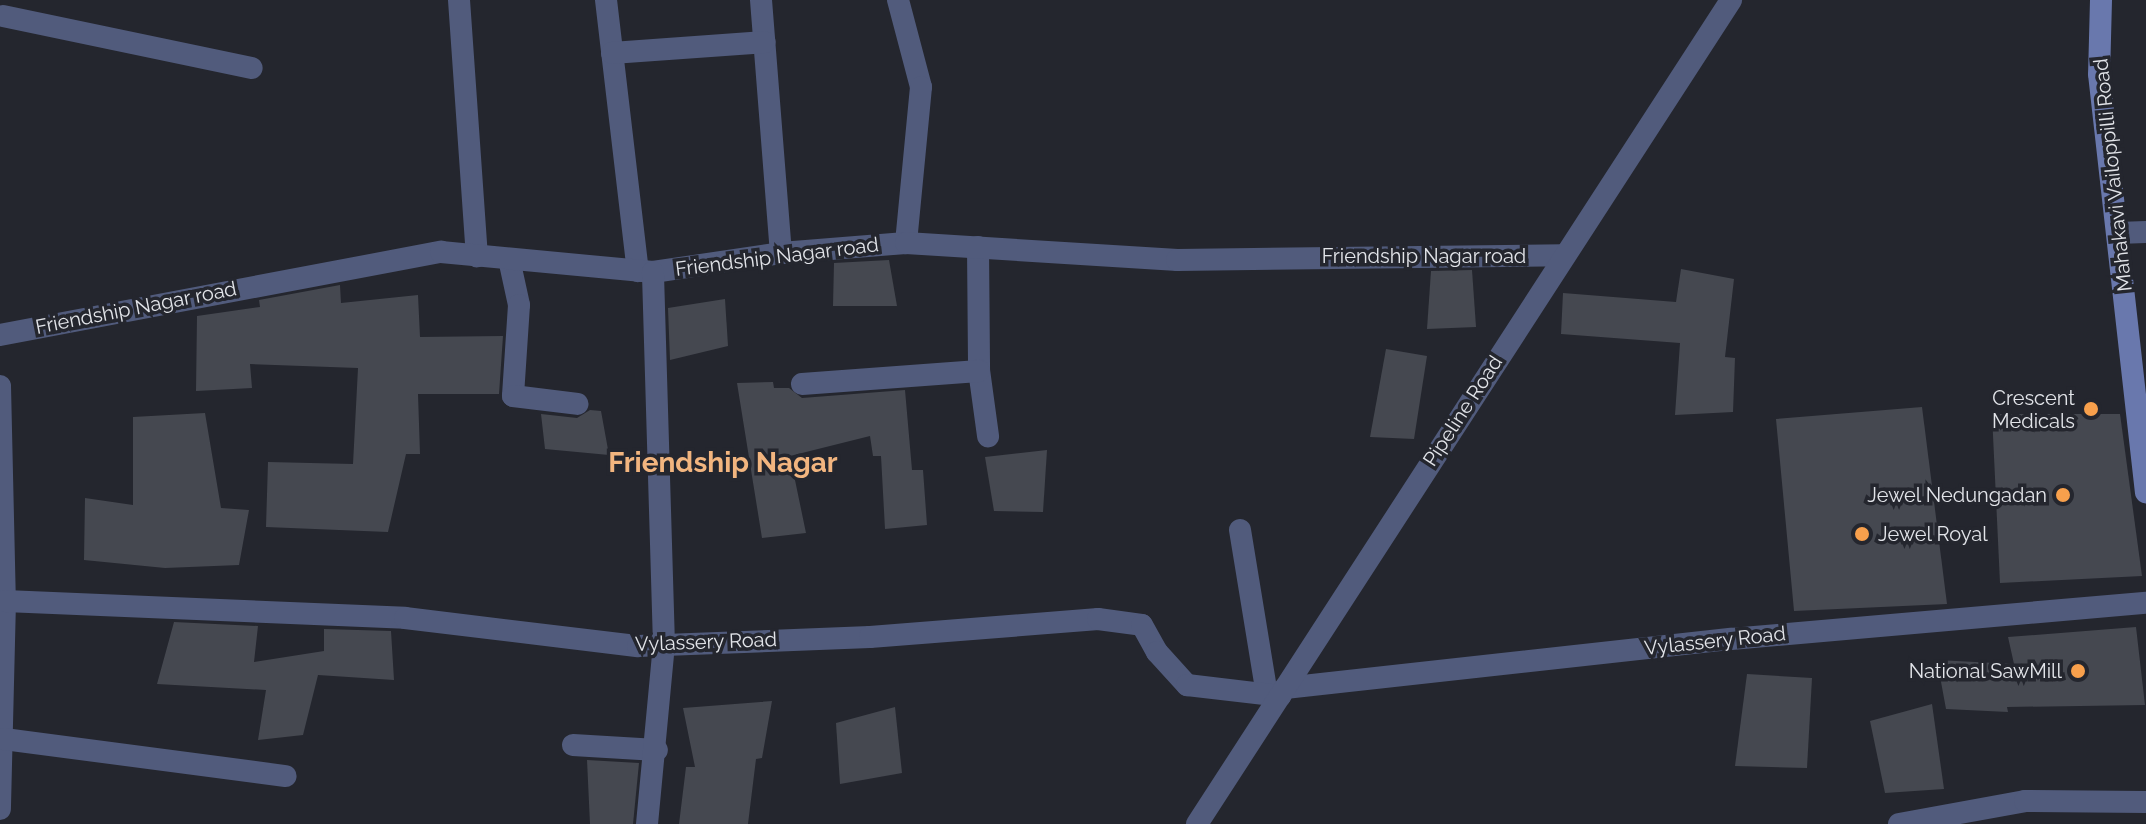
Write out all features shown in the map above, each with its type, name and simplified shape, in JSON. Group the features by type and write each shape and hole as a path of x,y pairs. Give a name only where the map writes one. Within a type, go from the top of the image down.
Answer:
{"main road":[{"name":"Mahakavi Vailoppilli Road","path":"2101,0 2099,74 2144,430 2146,492"}],"street":[{"path":"459,0 477,256"},
{"path":"606,0 646,271 664,645 657,750 647,824"},
{"path":"761,0 781,253"},
{"path":"898,0 921,87 906,243"},
{"name":"Pipeline Road","path":"1197,824 1277,693 1731,0"},
{"path":"3,14 252,68"},
{"path":"612,53 765,42"},
{"path":"2118,233 2146,232"},
{"name":"Friendship Nagar road","path":"0,335 333,269 441,252 646,271 781,253 906,243 1177,260 1563,255"},
{"path":"978,247 979,371 988,436"},
{"path":"509,259 519,305 513,396 578,404"},
{"path":"802,384 979,371"},
{"path":"0,386 5,601 0,809"},
{"path":"1240,530 1277,693"},
{"name":"Vylassery Road","path":"5,601 405,618 664,645 870,637 1098,619 1142,625 1157,652 1187,685 1277,693 1731,639 2146,603"},
{"path":"4,739 286,776"},
{"path":"573,745 657,750"},
{"path":"1899,824 2025,801 2146,802"}],"building":[{"path":"889,260 897,306 833,306 834,263"},
{"path":"1681,269 1734,279 1725,357 1735,358 1733,412 1675,415 1680,343 1561,334 1563,293 1676,302"},
{"path":"1472,270 1476,327 1427,329 1431,271"},
{"path":"340,285 341,303 418,295 420,337 503,336 499,394 418,394 420,454 406,454 388,532 266,527 268,462 353,464 358,368 250,364 252,388 196,391 197,316 260,307 259,300"},
{"path":"725,299 728,346 670,360 668,308"},
{"path":"1386,349 1427,356 1414,439 1370,437"},
{"path":"773,382 774,388 789,388 802,398 905,390 912,470 923,470 927,525 885,529 881,456 873,456 870,436 790,456 806,533 762,538 737,383"},
{"name":"Jewel Royal","path":"1922,407 1947,604 1794,611 1776,419"},
{"path":"590,410 601,411 609,455 545,449 541,414 577,418"},
{"path":"205,413 221,508 249,510 239,565 165,568 84,560 85,498 133,505 133,417"},
{"name":"Jewel Nedungadan","path":"1992,414 2120,414 2142,576 2000,583"},
{"path":"1047,450 1043,512 994,511 985,457"},
{"path":"174,622 258,626 254,662 324,651 324,629 391,631 394,680 318,675 303,735 258,740 266,690 157,684"},
{"name":"National SawMill","path":"2136,627 2145,705 2007,707 2008,712 1946,709 1937,660 2014,664 2008,637"},
{"path":"1747,674 1812,678 1807,768 1735,766"},
{"path":"772,701 762,758 756,759 748,824 679,824 686,767 695,767 683,708"},
{"path":"1932,704 1944,789 1885,793 1870,721"},
{"path":"895,707 902,773 840,784 836,723"},
{"path":"587,760 639,763 633,824 590,824"}],"place":[{"name":"Crescent Medicals","path":"2091,409"},
{"name":"Jewel Nedungadan","path":"2063,495"},
{"name":"Jewel Royal","path":"1862,534"},
{"name":"National SawMill","path":"2078,671"}],"district":[{"name":"Friendship Nagar","path":"723,463"}]}
